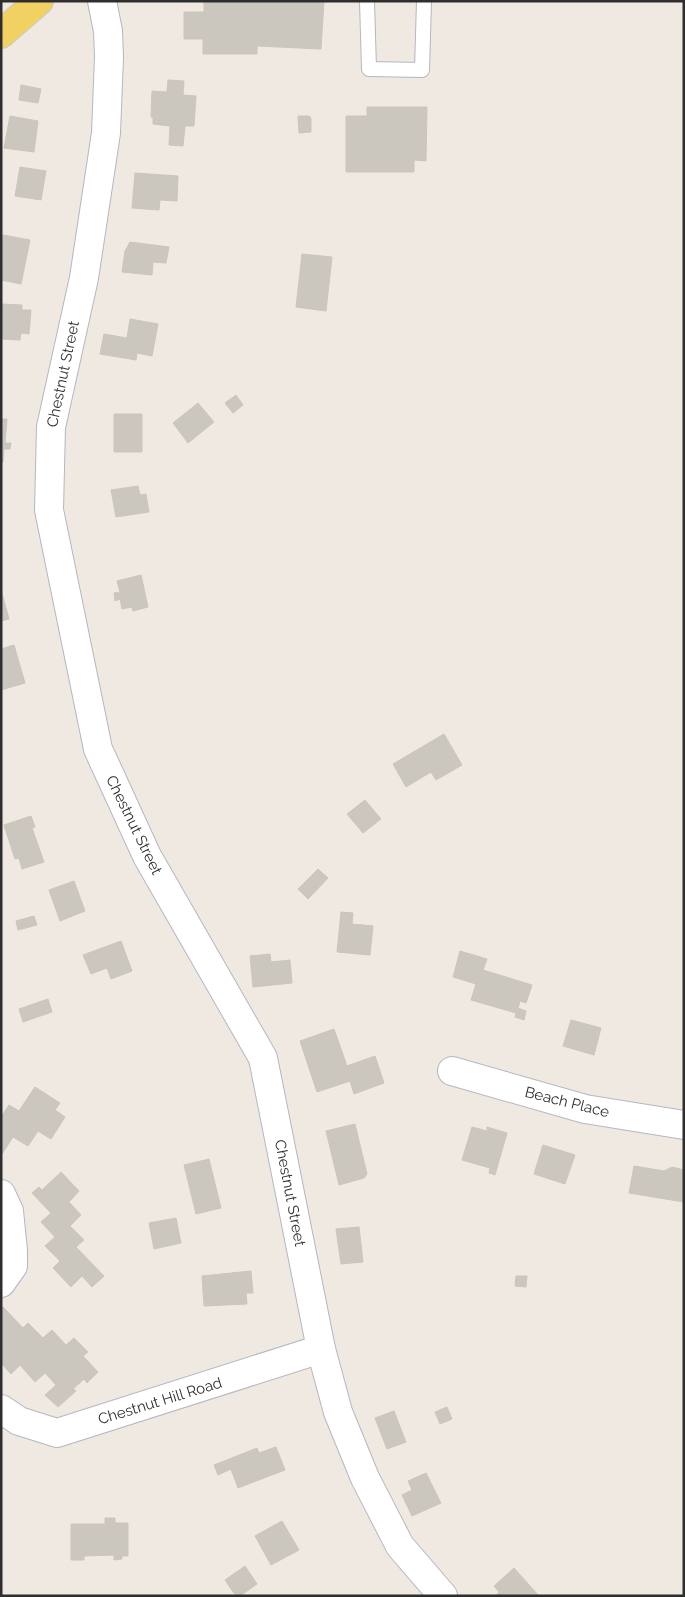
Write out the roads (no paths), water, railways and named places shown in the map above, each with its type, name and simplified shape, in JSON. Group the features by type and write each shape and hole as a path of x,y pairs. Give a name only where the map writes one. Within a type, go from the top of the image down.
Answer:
{"main road":[{"path":"1,34 39,1"}],"street":[{"name":"Chestnut Street","path":"102,1 108,31 109,57 106,133 84,278 51,426 49,510 98,749 147,856 264,1058 322,1349 338,1412 365,1478 400,1546 443,1596"},
{"name":"Beach Place","path":"452,1071 585,1109 684,1125"},
{"path":"1,1194 9,1211 14,1251 13,1266 1,1283"},
{"name":"Chestnut Hill Road","path":"1,1409 19,1421 57,1433 322,1349"}],"lane":[{"path":"367,1 369,68 422,70 424,1"}]}
